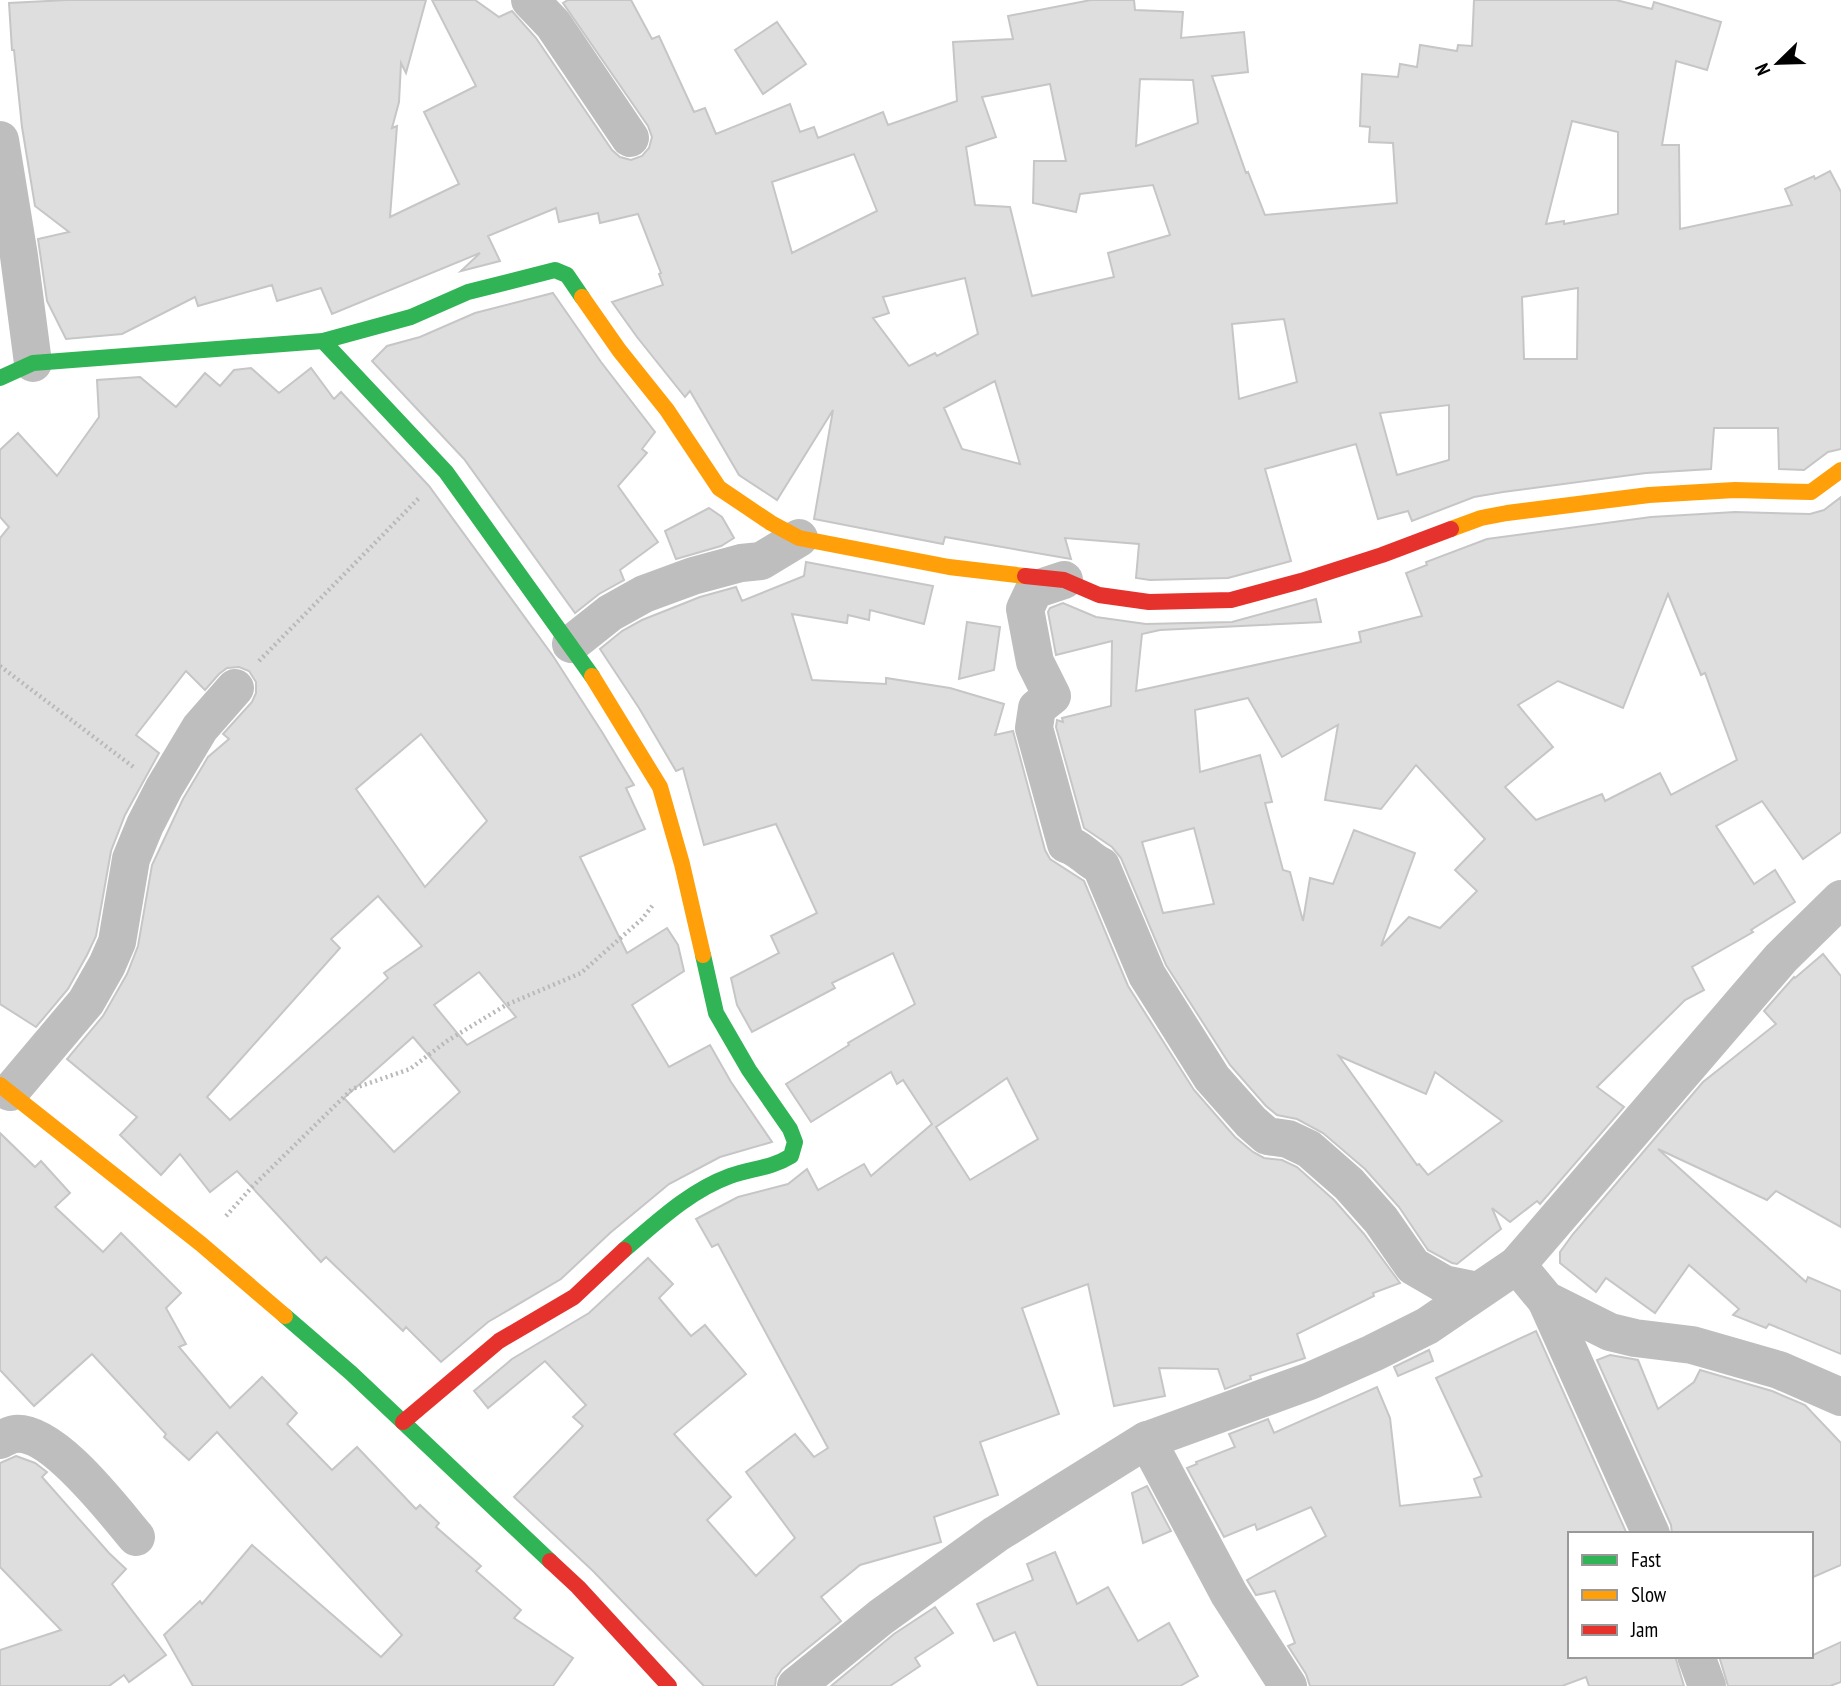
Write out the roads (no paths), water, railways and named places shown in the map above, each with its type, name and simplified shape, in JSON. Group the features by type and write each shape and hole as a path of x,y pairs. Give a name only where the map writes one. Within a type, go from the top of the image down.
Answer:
{"street":[{"path":"530,0 553,24 630,138"},
{"path":"0,139 19,256 16,371 323,341 411,317 468,292 555,270 568,275 619,350 667,410 719,488 771,523 799,538 949,567 1064,580 1099,596 1149,602 1231,600 1382,555 1481,518 1649,495 1735,490 1811,492 1841,470"},
{"path":"323,341 446,472 571,645 621,720 660,787 716,1013 749,1070 790,1129 795,1142 790,1156 777,1165 730,1176 679,1203 574,1297 499,1341 403,1422"},
{"path":"571,645 610,613 644,594 729,566 761,561 799,538"},
{"path":"1064,580 1034,590 1025,609 1035,662 1052,696 1037,708 1034,728 1066,844 1079,848 1086,859 1101,866 1147,975 1212,1078 1251,1122 1267,1136 1288,1139 1309,1149 1349,1184 1381,1220 1413,1266 1444,1284 1478,1291"},
{"path":"235,688 201,728 164,788 131,859 117,942 86,1002 5,1088 201,1244 351,1373 578,1587 669,1686"},
{"path":"796,1686 881,1618 996,1534 1147,1440 1310,1381 1373,1353 1427,1326 1517,1265 1781,958 1841,899"},
{"path":"1517,1265 1546,1300 1650,1532"},
{"path":"1546,1300 1610,1332 1692,1345 1779,1370 1841,1397"},
{"path":"0,1440 15,1434 31,1437 67,1459 136,1537"},
{"path":"1147,1440 1229,1594 1288,1686"},
{"path":"1697,1658 1707,1686"}]}
